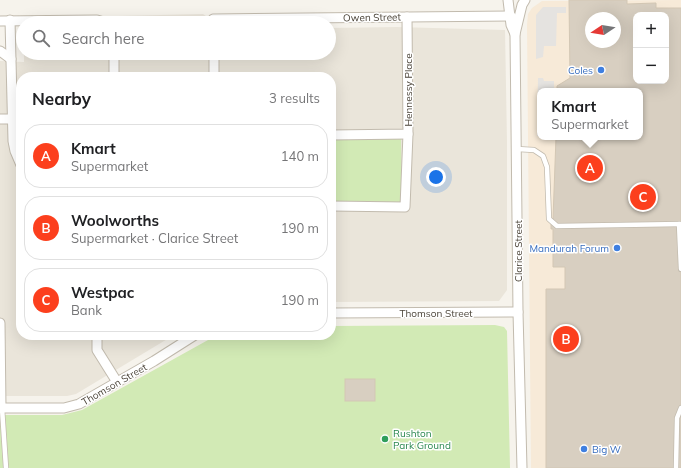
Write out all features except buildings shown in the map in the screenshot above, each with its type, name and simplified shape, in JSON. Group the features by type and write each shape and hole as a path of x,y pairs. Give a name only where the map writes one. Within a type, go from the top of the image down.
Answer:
{"street":[{"name":"Clarice Street","path":"508,0 511,24 515,34"},
{"name":"Clarice Street","path":"522,468 518,312 515,34 522,5 525,0"},
{"name":"Owen Street","path":"336,18 511,16"},
{"name":"Hennessy Place","path":"336,135 408,134 407,17"},
{"path":"10,20 12,119 16,153"},
{"path":"0,21 16,20"},
{"path":"0,51 11,59"},
{"path":"114,60 114,72"},
{"path":"214,60 214,72"},
{"path":"0,119 12,119"},
{"path":"336,206 405,207 408,134"},
{"name":"Thomson Street","path":"336,313 518,312"},
{"path":"0,323 1,408"},
{"path":"97,340 97,350 117,382"},
{"name":"Thomson Street","path":"1,408 64,408 83,402 188,340"}],"lane":[{"path":"517,149 534,150 543,156 547,167 549,219 557,226 680,224 681,269"},
{"path":"1,408 6,468"},
{"path":"676,468 677,418 681,408"}],"shaded area":[{"name":"Mandurah Forum","path":"681,0 681,468 531,468 528,14 532,8 542,1"},
{"path":"543,7 566,7 566,13 557,13 556,46 544,46 543,57 536,59 536,15"},
{"path":"203,14 206,16 118,16"},
{"path":"397,27 505,30 507,290 499,301 336,302 336,72 16,72 16,340 166,340 76,394 67,396 0,396 0,61 336,60 336,28"},
{"path":"538,78 543,78 544,81 554,81 554,88 538,88"}],"green space":[{"path":"401,138 402,203 336,204 336,139"},
{"path":"495,325 504,327 507,331 510,468 0,468 0,415 62,415 82,410 208,340 336,340 336,326"}],"place":[{"name":"Coles","path":"601,70"},
{"name":"Kmart","path":"590,168"},
{"name":"Westpac","path":"643,197"},
{"name":"Mandurah Forum","path":"617,248"},
{"name":"Woolworths","path":"566,339"},
{"name":"Rushton Park Ground","path":"385,439"},
{"name":"Big W","path":"584,449"}]}
